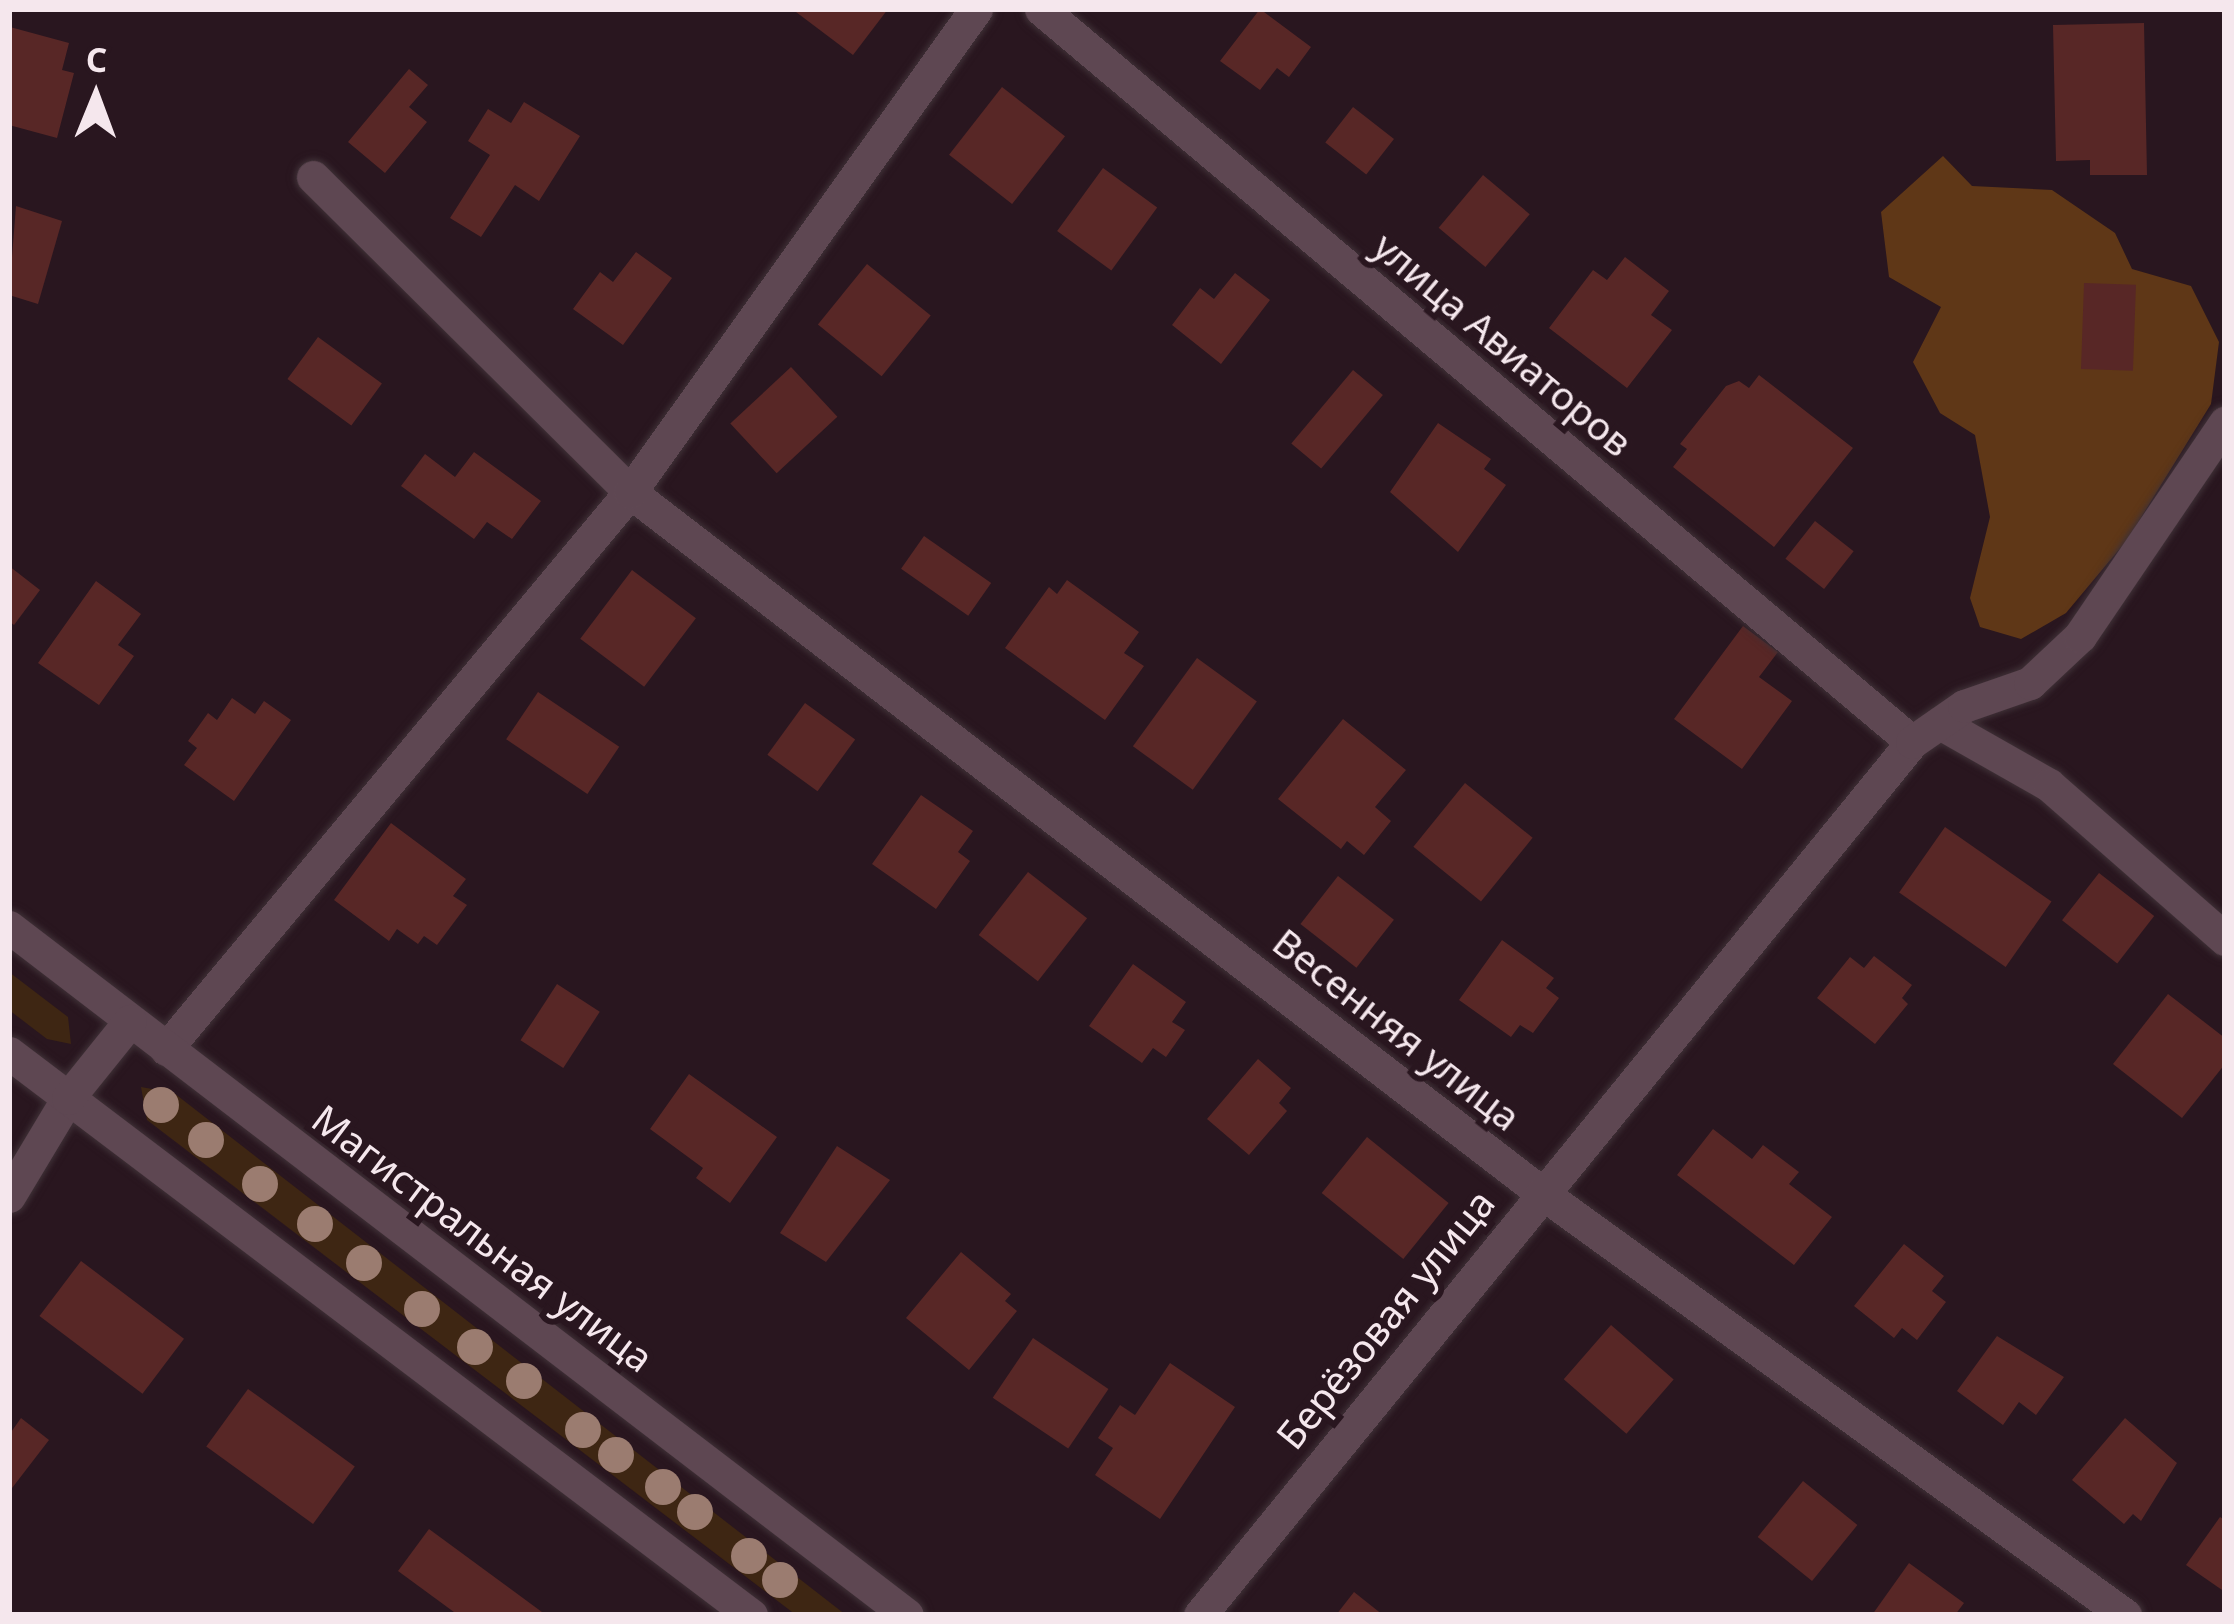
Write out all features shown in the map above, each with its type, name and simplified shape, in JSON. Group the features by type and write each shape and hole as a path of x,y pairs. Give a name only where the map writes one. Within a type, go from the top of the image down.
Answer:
{"street":[{"path":"166,1049 630,492 976,9"},
{"name":"улица Авиаторов","path":"1041,9 1926,733 2049,785 2225,939"},
{"name":"Весенняя улица","path":"313,177 630,492 1542,1192 2126,1615"},
{"path":"1926,733 2030,682 2103,605 2225,423"},
{"name":"Берёзовая улица","path":"1199,1615 1542,1192 1926,733"},
{"name":"Магистральная улица","path":"9,927 907,1615"},
{"path":"9,1196 68,1098 130,1021"},
{"path":"9,1053 751,1615"}],"shaded area":[{"path":"1943,156 1972,186 2052,190 2115,233 2132,269 2191,286 2219,342 2211,404 2127,540 2066,613 2021,639 1980,627 1970,598 1990,517 1975,435 1940,413 1913,362 1941,307 1889,277 1881,212"},
{"path":"9,972 68,1017 71,1044 47,1039 9,1010"},
{"path":"141,1087 174,1093 846,1615 796,1615 147,1120"}],"building":[{"path":"792,9 888,9 853,55"},
{"path":"1260,9 1311,47 1289,77 1277,68 1260,90 1220,61"},
{"path":"2144,23 2147,175 2090,175 2090,160 2056,161 2053,25"},
{"path":"10,27 69,43 62,70 74,73 57,138 9,125"},
{"path":"409,69 428,85 409,107 427,122 385,173 348,142"},
{"path":"1002,87 1065,136 1012,204 949,155"},
{"path":"524,102 580,136 539,201 515,185 481,237 450,218 490,155 468,141 488,109 511,123"},
{"path":"1353,107 1394,139 1366,174 1325,142"},
{"path":"1103,168 1157,207 1111,270 1057,231"},
{"path":"1483,175 1530,214 1485,267 1439,228"},
{"path":"16,206 62,221 38,304 9,295"},
{"path":"636,252 672,278 623,345 573,309 600,272 613,282"},
{"path":"1625,257 1669,291 1651,315 1672,330 1627,388 1549,328 1593,270 1607,280"},
{"path":"867,264 931,316 882,376 818,325"},
{"path":"1235,273 1270,300 1221,364 1172,325 1200,288 1214,299"},
{"path":"2084,283 2136,285 2133,371 2081,369"},
{"path":"318,337 382,383 351,426 287,379"},
{"path":"791,367 837,417 777,473 730,424"},
{"path":"1353,370 1383,395 1321,469 1291,444"},
{"path":"1759,375 1853,448 1774,547 1673,467 1687,449 1680,444 1726,386 1739,381 1749,388"},
{"path":"1438,423 1491,459 1484,469 1506,485 1458,552 1390,492"},
{"path":"474,452 541,501 512,539 487,522 474,539 401,486 425,454 455,477"},
{"path":"1815,521 1854,551 1824,589 1785,559"},
{"path":"924,536 991,583 968,616 901,569"},
{"path":"9,566 40,590 14,625 9,621"},
{"path":"632,570 696,618 644,687 580,639"},
{"path":"1067,580 1139,632 1124,653 1144,666 1105,720 1005,648 1049,587 1057,594"},
{"path":"96,581 141,614 118,645 134,656 99,705 38,663"},
{"path":"1743,626 1778,652 1759,677 1792,701 1742,769 1674,719"},
{"path":"1197,658 1257,701 1193,790 1133,746"},
{"path":"538,692 619,747 587,794 506,739"},
{"path":"232,698 255,714 264,701 291,720 234,801 184,765 197,748 188,741 208,713 217,720"},
{"path":"805,703 855,739 818,791 767,755"},
{"path":"1343,719 1406,770 1375,807 1391,821 1364,855 1347,841 1341,849 1278,799"},
{"path":"1465,783 1533,838 1481,901 1413,847"},
{"path":"921,795 973,831 958,852 970,861 936,909 872,864"},
{"path":"391,823 466,879 453,896 467,905 437,945 424,936 418,944 397,929 389,941 334,900"},
{"path":"1945,827 2051,902 2006,967 1899,893"},
{"path":"1028,872 1087,918 1038,981 979,935"},
{"path":"2099,873 2154,916 2117,963 2062,920"},
{"path":"1338,876 1394,920 1356,968 1300,924"},
{"path":"1502,940 1554,978 1546,988 1559,998 1533,1033 1520,1025 1511,1037 1459,1000"},
{"path":"1874,956 1912,985 1902,998 1908,1004 1875,1044 1817,998 1850,957 1864,968"},
{"path":"1133,964 1186,1002 1172,1022 1185,1030 1166,1057 1153,1048 1142,1063 1089,1026"},
{"path":"557,984 600,1012 563,1068 521,1040"},
{"path":"2168,994 2225,1038 2225,1064 2182,1118 2113,1064"},
{"path":"1258,1059 1291,1088 1279,1103 1287,1111 1249,1155 1207,1119"},
{"path":"689,1074 777,1137 730,1203 696,1178 703,1168 650,1129"},
{"path":"1713,1129 1752,1159 1763,1145 1799,1172 1789,1184 1832,1217 1794,1265 1677,1175"},
{"path":"1367,1137 1449,1203 1403,1259 1322,1193"},
{"path":"837,1146 890,1180 826,1262 780,1233"},
{"path":"1904,1244 1944,1276 1932,1291 1946,1302 1917,1340 1902,1328 1894,1338 1854,1306"},
{"path":"961,1252 1011,1294 1005,1301 1017,1311 969,1370 906,1318"},
{"path":"81,1261 184,1339 142,1394 39,1316"},
{"path":"1611,1325 1674,1379 1626,1434 1564,1379"},
{"path":"1997,1336 2064,1377 2036,1415 2019,1402 2003,1425 1957,1391"},
{"path":"1033,1338 1108,1389 1068,1449 993,1398"},
{"path":"1170,1363 1235,1407 1160,1519 1095,1475 1113,1448 1098,1438 1120,1405 1135,1415"},
{"path":"248,1389 355,1467 313,1524 206,1446"},
{"path":"21,1418 49,1440 9,1492 9,1435"},
{"path":"2125,1418 2177,1463 2141,1521 2133,1514 2124,1524 2072,1480"},
{"path":"1803,1481 1857,1525 1812,1581 1758,1537"},
{"path":"2220,1517 2225,1520 2225,1592 2186,1565"},
{"path":"429,1529 546,1615 458,1615 398,1571"},
{"path":"1909,1563 1964,1603 1955,1615 1872,1615"},
{"path":"1354,1592 1383,1615 1336,1615"}]}
